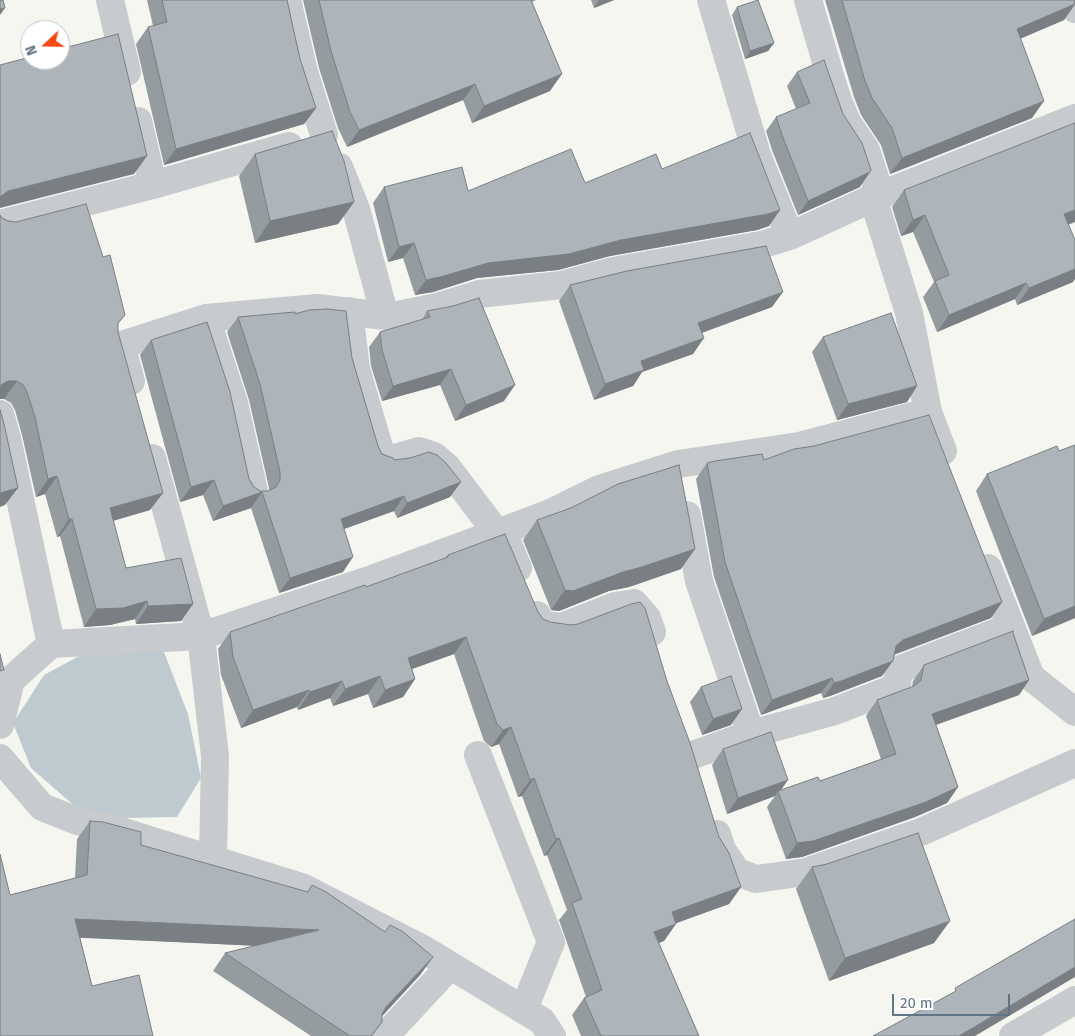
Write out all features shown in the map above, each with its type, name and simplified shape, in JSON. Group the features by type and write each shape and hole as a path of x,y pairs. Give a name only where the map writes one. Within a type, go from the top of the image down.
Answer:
{"street":[{"path":"110,0 153,185"},
{"path":"287,0 304,72 324,135 356,209 385,316"},
{"path":"711,0 758,155 790,236"},
{"path":"808,0 839,103 847,122 866,150 877,184 874,198 909,313 928,412 952,474"},
{"path":"1072,0 1075,9"},
{"path":"136,402 121,345 206,318 317,308 385,316 437,307 479,294 561,286 613,271 761,245 790,236 874,198 1075,118"},
{"path":"0,224 153,185 324,135"},
{"path":"349,311 356,369 382,458 395,458 419,451 434,456 446,467 497,533 508,544 540,624 560,627 615,606 634,604 648,618 659,657"},
{"path":"206,318 234,403 254,491"},
{"path":"0,725 11,680 51,644 201,636 375,578 497,533 550,513 599,489 681,481 799,446 928,412"},
{"path":"0,414 7,438 51,644"},
{"path":"144,430 201,636 215,756 213,859"},
{"path":"681,481 699,581 751,734"},
{"path":"979,546 1031,677 1075,712"},
{"path":"683,729 697,768 751,734 835,711 897,687 898,670 1010,627"},
{"path":"478,755 551,942 524,1010"},
{"path":"0,758 42,807 77,821 121,831 302,887 424,949 542,1021 552,1036"},
{"path":"709,806 722,850 737,872 756,879 806,872 921,832 1075,763"},
{"path":"385,1036 450,966"},
{"path":"1013,1036 1075,1000"}],"shaded area":[{"path":"96,647 162,647 188,714 201,778 177,817 122,818 78,809 31,768 13,723 44,675"}],"building":[{"path":"0,0 3,0 5,8 0,9"},
{"path":"162,0 287,0 300,59 316,108 176,149 148,27 167,22"},
{"path":"319,0 531,0 562,74 484,106 475,84 359,130 350,112 331,51"},
{"path":"758,0 774,43 750,51 737,7"},
{"path":"842,0 1074,0 1075,4 1017,29 1044,101 902,158 892,128 872,98 865,81"},
{"path":"118,34 147,156 8,191 0,197 0,65 20,60 20,70 70,70 70,46"},
{"path":"824,60 843,114 862,143 871,170 808,201 776,117 810,103 797,72"},
{"path":"1075,123 1075,210 1064,214 1075,240 1075,269 1029,288 1026,283 949,315 935,281 949,275 925,215 913,220 904,190"},
{"path":"332,131 344,161 354,202 270,221 255,154"},
{"path":"750,133 780,210 768,214 621,240 569,254 488,263 426,280 414,243 399,247 384,187 462,167 468,191 571,149 585,183 656,154 662,169"},
{"path":"86,204 103,257 110,255 125,315 118,323 118,332 163,493 110,508 126,568 181,558 193,604 148,606 147,601 123,608 96,609 72,519 69,519 57,476 48,479 35,417 27,392 23,385 17,381 8,381 1,385 0,388 0,215 8,221 16,222"},
{"path":"766,246 783,292 698,323 704,338 641,361 644,370 605,384 570,285 627,271"},
{"path":"479,298 515,385 466,405 451,369 393,386 382,350 380,332 430,317 427,311"},
{"path":"309,310 346,311 352,358 382,454 394,460 410,458 429,452 437,455 446,463 461,482 407,503 404,496 341,519 353,557 290,578 262,492 223,506 214,480 191,487 151,340 207,322 230,392 249,479 254,487 260,491 268,491 276,487 280,480 280,472 260,384 238,317 295,312 295,314"},
{"path":"891,313 917,386 848,404 823,337"},
{"path":"0,410 18,488 0,493"},
{"path":"929,415 1002,602 903,640 896,646 893,661 841,681 834,683 832,678 772,700 725,562 707,463 762,454 764,460 794,449 814,446"},
{"path":"1075,445 1075,606 1044,619 987,474 1057,446 1059,451"},
{"path":"679,465 695,549 623,572 573,591 565,590 537,520 571,508 618,484"},
{"path":"505,534 538,612 543,619 571,625 631,604 640,602 645,608 667,681 690,743 719,837 729,853 741,887 672,912 676,924 654,932 699,1036 601,1036 584,998 602,990 572,903 582,899 559,838 556,839 534,778 530,780 511,727 503,730 497,724 466,637 408,658 415,679 385,690 380,676 345,689 342,681 310,692 309,690 253,710 233,657 230,632 365,585 366,587"},
{"path":"1013,631 1029,680 932,714 958,787 926,802 813,841 797,843 778,791 818,777 820,781 896,754 877,700 914,686 921,680 924,665"},
{"path":"0,654 4,670 0,671"},
{"path":"731,676 742,709 713,719 701,687"},
{"path":"771,732 788,780 738,798 723,749"},
{"path":"90,821 103,822 141,832 141,845 308,892 312,885 326,892 385,932 390,925 402,931 433,957 386,1007 382,1014 382,1022 371,1036 350,1036 225,953 319,930 75,919 92,986 139,975 153,1036 0,1036 0,854 10,895 87,875"},
{"path":"918,833 950,921 845,958 812,867 827,864"},
{"path":"1075,919 1075,967 959,1036 873,1036 956,991 955,988"}]}
